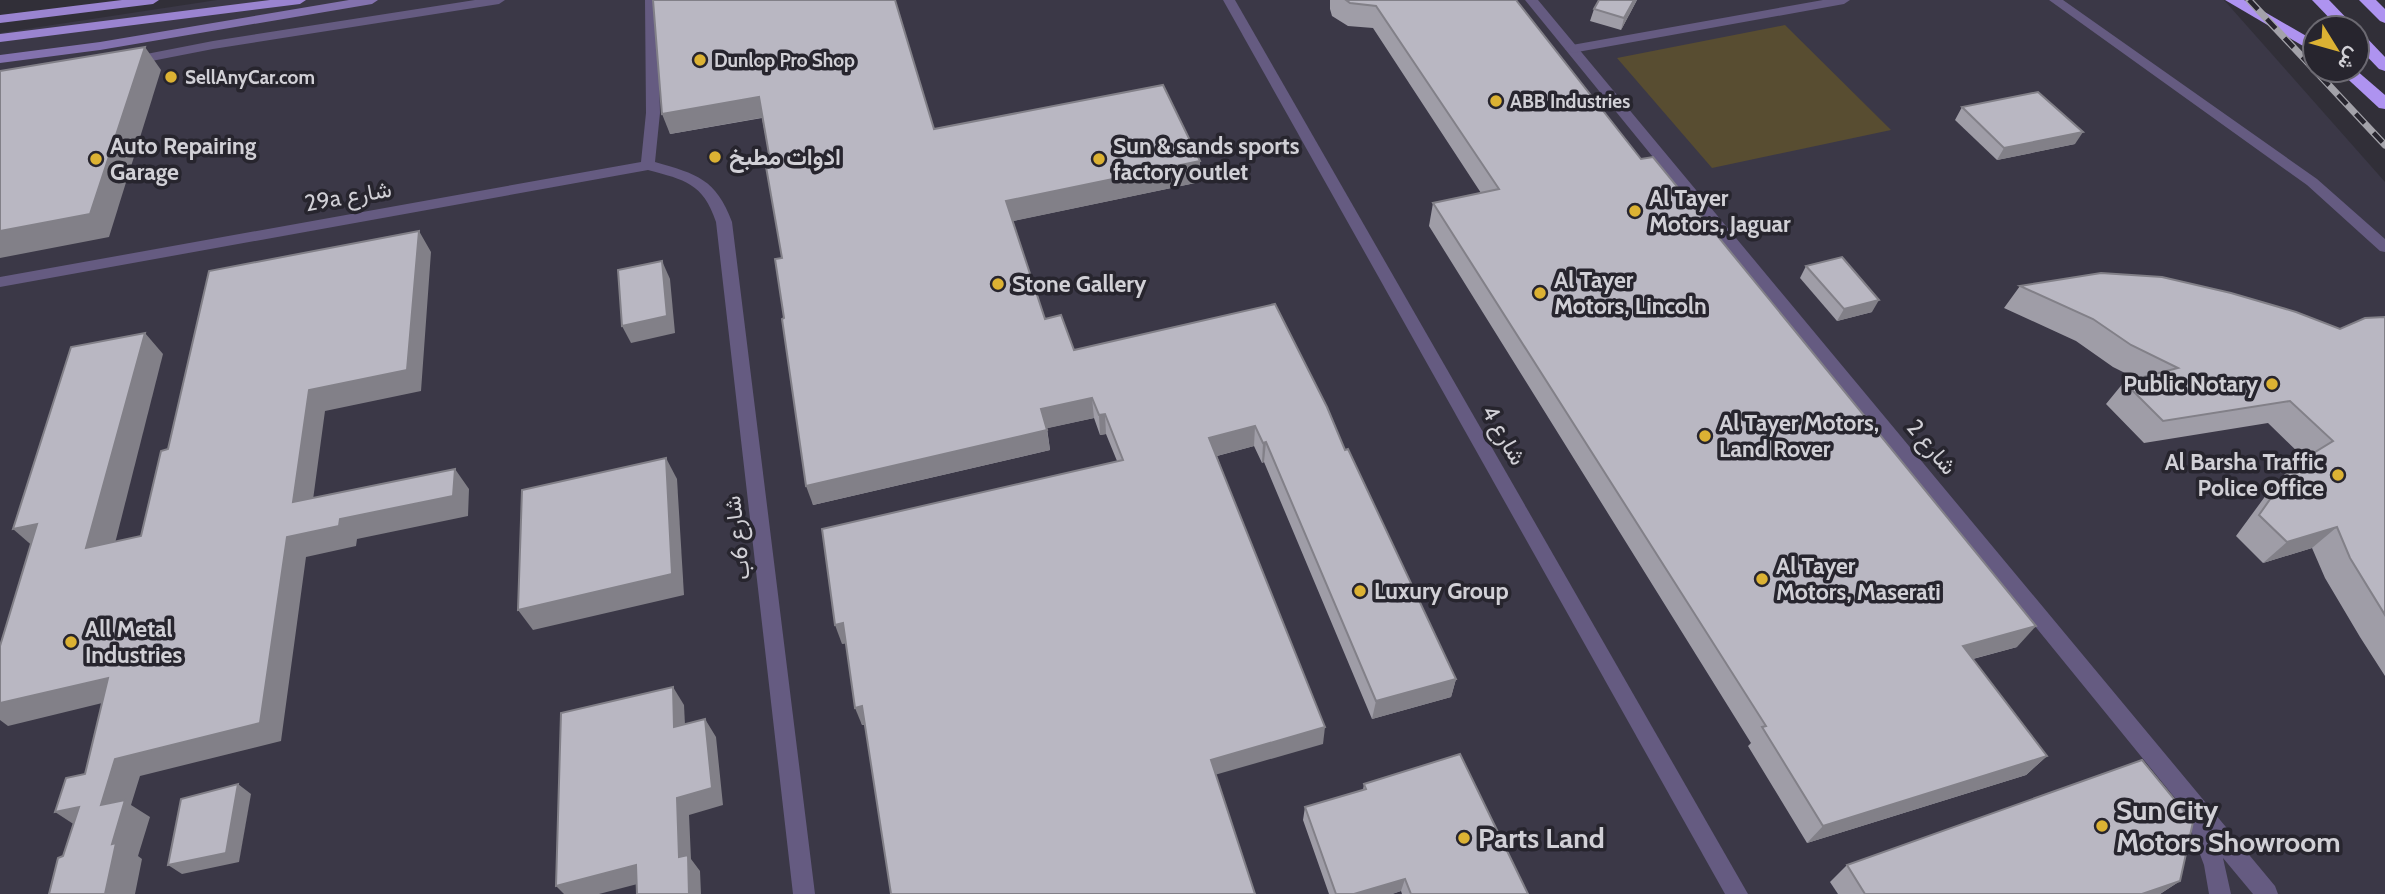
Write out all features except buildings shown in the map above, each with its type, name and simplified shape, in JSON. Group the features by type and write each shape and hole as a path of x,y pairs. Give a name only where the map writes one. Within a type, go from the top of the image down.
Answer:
{"highway":[{"path":"2233,0 2301,40"},
{"path":"2320,0 2334,14"},
{"path":"2367,0 2385,18"},
{"path":"2371,52 2385,66"},
{"path":"2362,84 2385,104"}],"main road":[{"path":"0,19 153,0"},
{"path":"0,38 300,0"},
{"path":"0,59 100,46 372,0"}],"street":[{"path":"115,64 213,45 499,0"},
{"path":"648,165 653,113 651,0"},
{"name":"شارع 4","path":"1229,0 1737,894"},
{"name":"شارع 2","path":"1531,0 2267,894"},
{"path":"1572,49 1844,0"},
{"path":"2055,0 2312,182 2385,247"},
{"name":"29a شارع","path":"0,282 648,165 685,175 702,183"},
{"name":"شارع 6ب","path":"702,183 716,201 724,222 804,894"},
{"path":"2184,792 2207,840 2220,894"}],"shaded area":[{"path":"217,0 2224,0 2385,182 2385,894 0,894 0,33"},
{"path":"1785,25 1891,130 1712,168 1617,58"}],"railway":[{"path":"2249,0 2385,145"}],"place":[{"name":"Dunlop Pro Shop","path":"700,60"},
{"name":"SellAnyCar.com","path":"171,77"},
{"name":"ABB Industries","path":"1496,101"},
{"name":"ادوات مطبخ","path":"715,157"},
{"name":"Auto Repairing Garage","path":"96,159"},
{"name":"Sun & sands sports factory outlet","path":"1099,159"},
{"name":"Al Tayer Motors, Jaguar","path":"1635,211"},
{"name":"Stone Gallery","path":"998,284"},
{"name":"Al Tayer Motors, Lincoln","path":"1540,293"},
{"name":"Public Notary","path":"2272,384"},
{"name":"Al Tayer Motors, Land Rover","path":"1705,436"},
{"name":"Al Barsha Traffic Police Office","path":"2338,475"},
{"name":"Al Tayer Motors, Maserati","path":"1762,579"},
{"name":"Luxury Group","path":"1360,591"},
{"name":"All Metal Industries","path":"71,642"},
{"name":"Sun City Motors Showroom","path":"2102,826"},
{"name":"Parts Land","path":"1464,838"}]}
